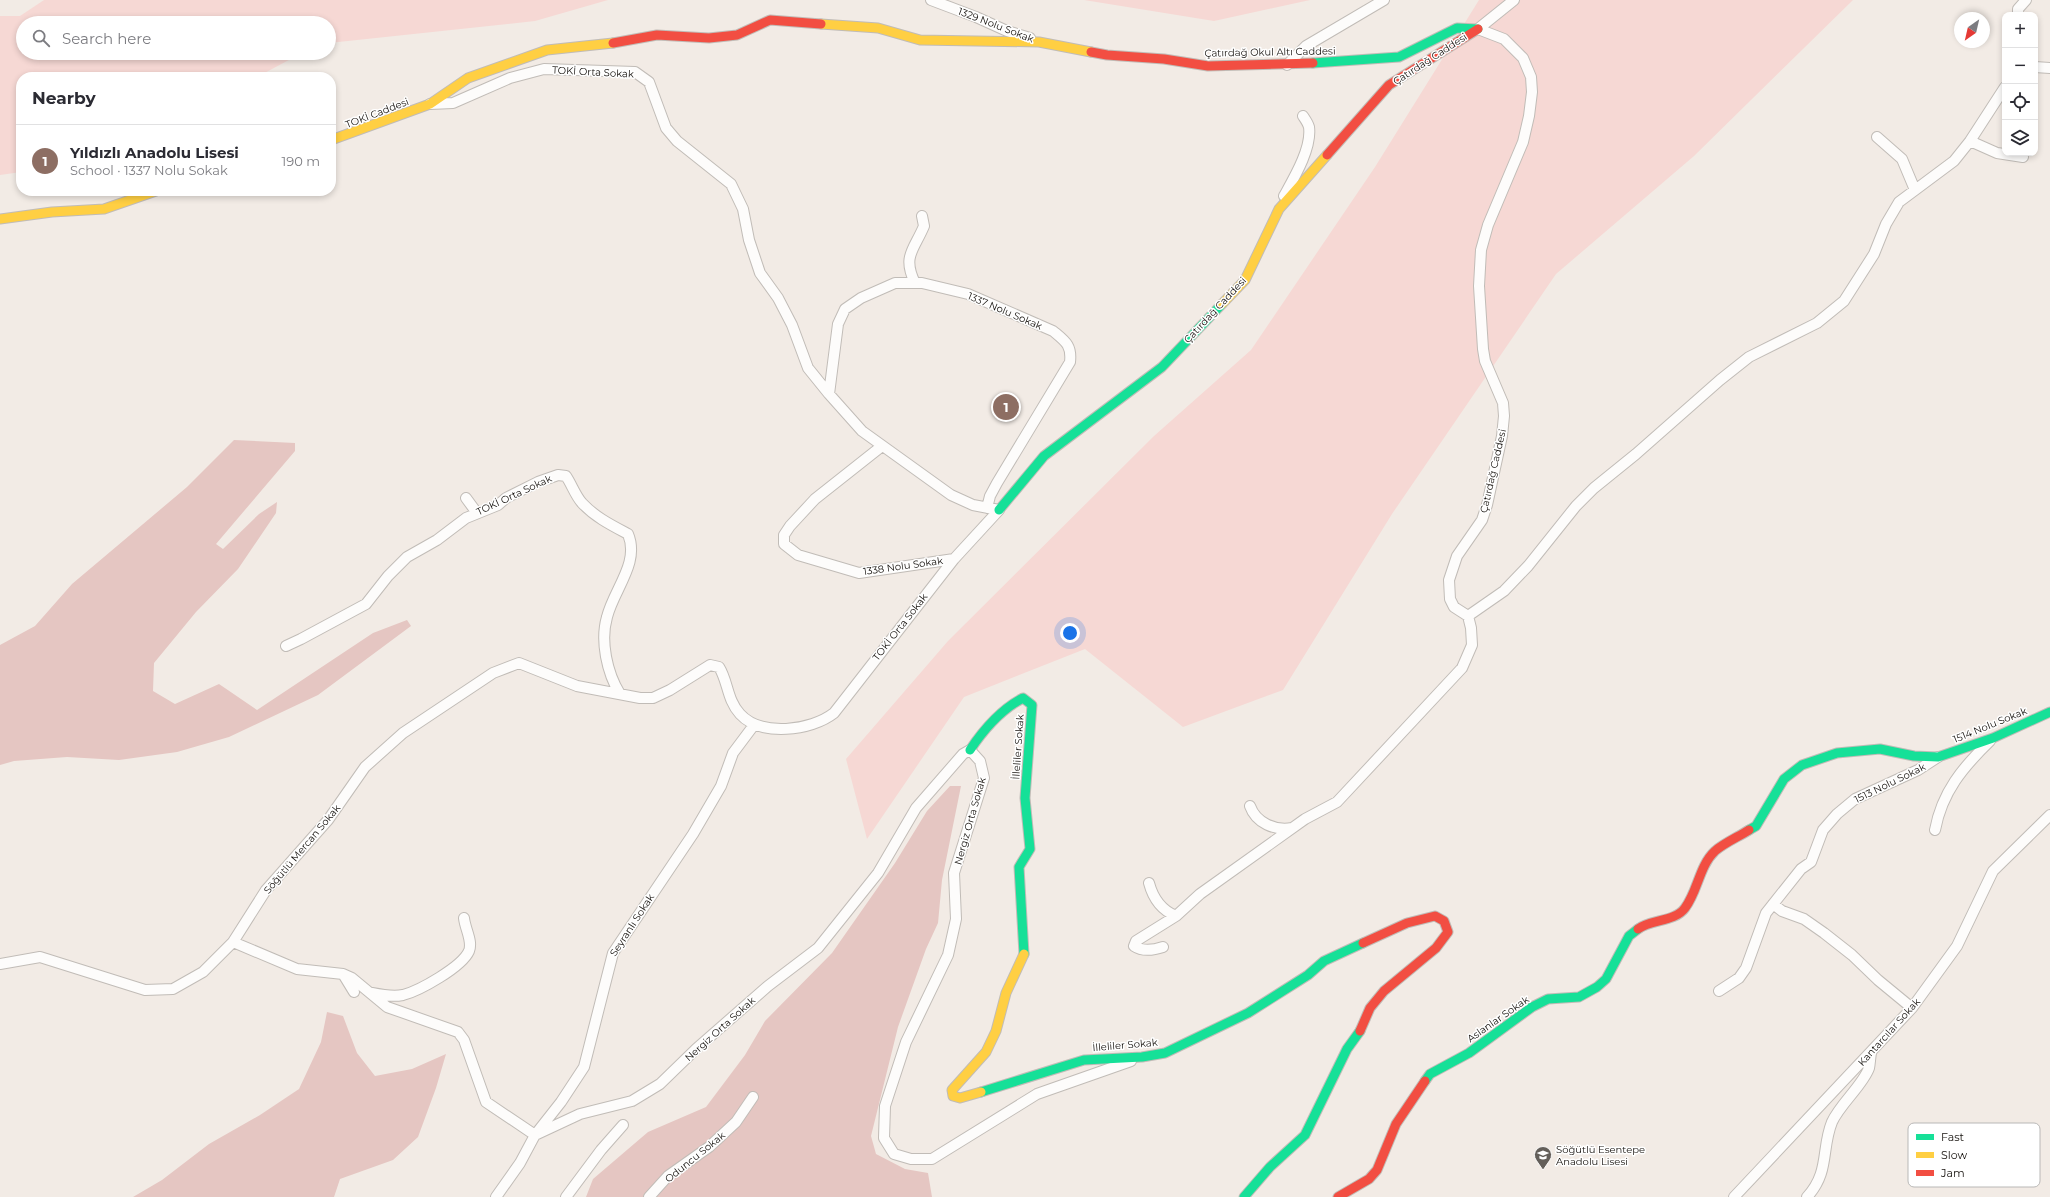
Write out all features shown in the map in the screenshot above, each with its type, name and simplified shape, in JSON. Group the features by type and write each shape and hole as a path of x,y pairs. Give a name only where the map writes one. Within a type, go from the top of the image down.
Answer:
{"street":[{"name":"1329 Nolu Sokak","path":"931,0 976,17 1007,31 1040,42"},
{"path":"1287,65 1306,46 1384,0"},
{"path":"1478,29 1514,0"},
{"path":"2018,12 2018,9 2026,0"},
{"name":"Çatırdağ Okul Altı Caddesi","path":"430,104 468,78 547,50 596,46 657,35 709,38 737,35 770,20 878,28 920,40 1040,42 1107,55 1164,59 1208,66 1287,65 1398,57 1457,28 1478,29"},
{"name":"Çatırdağ Caddesi","path":"999,510 1044,456 1162,367 1245,280 1279,210 1389,86 1478,29 1504,39 1523,58 1531,76 1532,92 1529,116 1523,142 1488,225 1481,250 1480,286 1483,349 1485,361 1503,403 1504,416 1502,436 1487,506 1482,520 1457,556 1449,580 1450,599 1454,607 1468,616"},
{"path":"2038,67 2050,68"},
{"name":"TOKİ Orta Sokak","path":"430,104 453,103 510,78 544,69 635,72 649,82 666,128 677,141 731,184 743,209 749,240 760,273 778,298 792,325 808,368 829,394 862,431 951,495 973,505 999,510"},
{"path":"1163,947 1139,950 1134,946 1136,941 1176,916 1200,894 1292,828 1305,819 1337,802 1462,668 1472,645 1471,628 1468,616 1504,591 1528,566 1576,506 1594,488 1749,357 1817,323 1844,302 1874,254 1886,224 1899,202 1954,161 1970,141 2002,92"},
{"name":"TOKİ Caddesi","path":"336,138 430,104"},
{"path":"1279,210 1299,169 1309,136 1309,125 1303,116"},
{"path":"1877,137 1902,159 1915,190"},
{"path":"1970,141 1997,153 2023,157"},
{"path":"0,219 52,212 104,209 142,196"},
{"path":"915,283 910,272 908,260 912,248 924,226 922,216"},
{"name":"1337 Nolu Sokak","path":"829,394 838,324 845,309 861,298 894,283 915,283 962,293 1000,307 1053,331 1064,340 1071,351 1070,362 997,483 990,496 987,508"},
{"name":"1338 Nolu Sokak","path":"882,446 815,499 790,526 784,535 784,544 798,555 859,573 954,559"},
{"name":"TOKİ Orta Sokak","path":"286,646 366,604 388,576 407,557 437,540 466,518 498,505 516,492 558,475 566,476 582,503 598,517 628,534 632,544 632,555 606,617 604,639 610,672 620,694 640,698 653,698 670,690 710,665 719,667 723,674 730,699 739,714 754,725 779,730 823,721 834,713 954,559 999,510"},
{"path":"466,498 477,513"},
{"name":"Söğütlü Mercan Sokak","path":"0,964 40,957 145,990 173,989 203,972 233,942 266,890 328,820 365,767 403,733 493,673 519,663 576,686 620,694"},
{"name":"İlleliler Sokak","path":"970,750 987,726 1012,703 1023,698 1032,705 1025,798 1030,849 1019,867 1024,951 1006,993 996,1031 986,1052 952,1090 953,1096 960,1098 1084,1060 1142,1057 1165,1053 1227,1024 1288,988 1324,961 1385,932 1407,923 1434,916 1444,921 1448,932 1436,948 1384,991 1370,1008 1361,1030 1347,1049 1305,1135 1270,1167 1244,1197"},
{"name":"1514 Nolu Sokak","path":"1938,757 1993,738 2050,712"},
{"name":"Seyranlı Sokak","path":"535,1135 561,1102 584,1067 613,953 693,834 721,786 733,753 754,725"},
{"path":"1935,830 1938,814 1947,793 1967,763 1993,738"},
{"name":"Aslanlar Sokak","path":"1338,1197 1369,1179 1377,1170 1383,1159 1396,1124 1430,1074 1474,1050 1532,1008 1548,999 1579,997 1601,983 1611,971 1629,936 1643,925 1677,915 1686,909 1707,861 1715,851 1756,826 1784,779 1802,765 1837,753 1880,749 1914,756 1938,757"},
{"name":"Nergiz Orta Sokak","path":"535,1135 580,1114 632,1101 660,1084 696,1049 763,990 818,948 878,873 916,808 963,754 970,750 980,761 984,778 954,873 956,919 948,955 906,1042 885,1106 884,1138 894,1154 911,1159 932,1158 1037,1094 1142,1057"},
{"name":"1513 Nolu Sokak","path":"1719,991 1739,978 1746,968 1762,924 1773,904 1802,870 1811,862 1823,830 1845,806 1918,770 1938,757"},
{"path":"1250,806 1256,816 1270,826 1281,829 1292,828"},
{"name":"Kantarcılar Sokak","path":"1734,1197 1912,1008 1957,946 1993,871 2050,815"},
{"path":"1149,883 1154,899 1166,911 1176,916"},
{"path":"1773,904 1782,911 1804,919 1824,933 1852,955 1878,980 1912,1008"},
{"path":"372,993 392,996 404,994 424,985 453,968 469,951 471,940 465,930 464,918"},
{"path":"233,942 297,969 343,974 352,978 387,1006 458,1032 464,1040 486,1102 535,1135 520,1163 496,1197"},
{"path":"343,974 354,992"},
{"path":"1807,1197 1825,1165 1829,1133 1833,1121 1868,1069 1871,1053"},
{"name":"Oduncu Sokak","path":"649,1197 668,1176 709,1147 736,1122 754,1097"},
{"path":"566,1197 601,1150 623,1125"}],"shaded area":[{"path":"44,0 608,0 535,21 336,42 336,16 20,16"},
{"path":"1084,0 1310,0 1214,21"},
{"path":"1479,0 1853,0 1694,156 1556,274 1392,514 1283,690 1183,727 1085,649 964,697 867,839 846,759 948,641 1154,436 1251,350 1375,167"},
{"path":"0,16 16,16 16,60 289,60 266,72 16,72 16,173 0,175"},
{"path":"234,440 295,443 295,451 216,544 223,549 259,514 277,502 276,513 238,569 196,612 154,663 153,691 175,704 219,684 257,710 373,633 407,620 411,626 318,695 229,737 177,752 119,760 67,757 14,761 0,765 0,645 35,626 72,584 187,487"},
{"path":"950,786 961,786 942,880 938,923 926,949 898,1027 871,1136 876,1154 905,1169 928,1173 932,1197 586,1197 593,1179 648,1132 706,1107 745,1055 765,1021 832,953 895,863 927,811"},
{"path":"327,1012 343,1016 357,1053 375,1076 412,1069 446,1054 436,1088 418,1137 393,1160 340,1179 334,1197 133,1197 162,1180 209,1144 260,1115 299,1089 321,1042"}],"traffic: fast":[{"path":"1313,63 1399,57 1457,28 1478,29"},
{"path":"999,510 1044,456 1162,367 1222,304"},
{"path":"970,750 987,727 1007,708 1023,698 1032,705 1025,798 1030,849 1019,867 1024,954"},
{"path":"1749,830 1756,826 1784,779 1802,765 1837,753 1880,749 1914,756 1938,757 1993,738 2050,712"},
{"path":"1425,1081 1430,1074 1469,1053 1532,1007 1548,999 1579,997 1597,987 1606,979 1629,936 1638,929"},
{"path":"981,1092 1084,1060 1142,1057 1165,1053 1248,1013 1308,975 1324,961 1363,943"},
{"path":"1244,1197 1270,1167 1305,1135 1347,1049 1360,1031"}],"traffic: slow":[{"path":"821,24 878,28 920,40 1039,42 1091,52"},
{"path":"336,138 430,104 468,78 547,50 613,43"},
{"path":"1222,304 1245,280 1279,209 1327,155"},
{"path":"0,219 52,212 104,209 142,196"},
{"path":"981,1092 960,1098 953,1096 952,1090 986,1052 996,1031 1006,993 1024,954"}],"traffic: jam":[{"path":"613,43 657,35 709,38 737,35 770,20 821,24"},
{"path":"1327,155 1389,85 1478,29"},
{"path":"1091,52 1107,55 1164,59 1208,66 1313,63"},
{"path":"1638,929 1649,923 1681,913 1693,894 1705,864 1710,857 1723,845 1749,830"},
{"path":"1360,1031 1370,1008 1384,991 1436,948 1448,932 1444,921 1435,916 1407,923 1363,943"},
{"path":"1338,1197 1369,1179 1377,1170 1396,1124 1425,1081"}],"place":[{"name":"Yıldızlı Anadolu Lisesi","path":"1006,407"},
{"name":"Söğütlü Esentepe Anadolu Lisesi","path":"1543,1170"}]}
